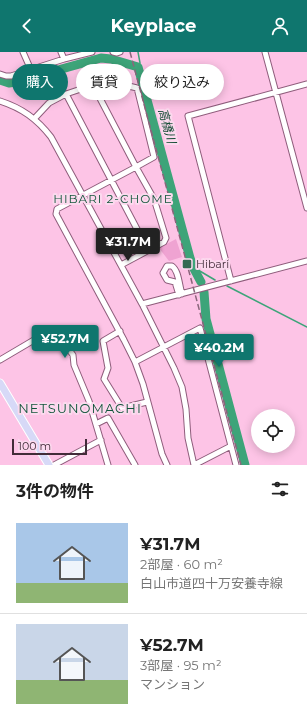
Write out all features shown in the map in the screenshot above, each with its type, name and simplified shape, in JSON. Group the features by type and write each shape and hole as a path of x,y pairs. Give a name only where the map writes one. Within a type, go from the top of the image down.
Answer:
{"main road":[{"path":"0,383 49,465"}],"street":[{"path":"23,52 28,64"},
{"path":"61,52 64,59"},
{"path":"49,64 92,52"},
{"path":"113,52 120,52"},
{"path":"265,52 307,208"},
{"path":"0,74 12,76"},
{"path":"231,281 188,116 307,84"},
{"path":"132,87 137,88 154,157 57,209 56,214 135,362 143,384 162,454 167,465"},
{"path":"68,98 148,250"},
{"path":"34,119 49,103 55,100"},
{"path":"101,100 154,199 166,238 164,242 121,265"},
{"path":"0,102 15,107 41,124 55,143 142,304 182,387 186,409 188,438 194,465 231,446"},
{"path":"142,304 307,261"},
{"path":"166,266 172,266 176,269 180,294 175,282 166,280 163,273 166,266"},
{"path":"135,362 200,328 236,465"},
{"path":"120,332 103,341 108,368 104,379 122,408 147,402"},
{"path":"0,360 39,337 64,343 73,355 74,365 87,396 108,465"},
{"path":"96,424 108,418 135,465"},
{"path":"54,465 101,440"}],"shaded area":[{"path":"176,239 182,257 169,261 159,248"}],"waterway":[{"path":"138,52 140,63 138,67"},
{"name":"高橋川","path":"0,80 9,83 15,82 101,58 111,59 138,67 190,258 201,282"},
{"path":"193,267 215,280"},
{"path":"227,286 307,327"},
{"name":"高橋川","path":"204,292 206,319 245,465"}],"railway":[{"path":"130,52 241,465"}],"place":[{"name":"Hibari","path":"187,264"}],"district":[{"name":"HIBARI 2-CHOME","path":"113,199"},
{"name":"NETSUNOMACHI","path":"80,408"}]}
